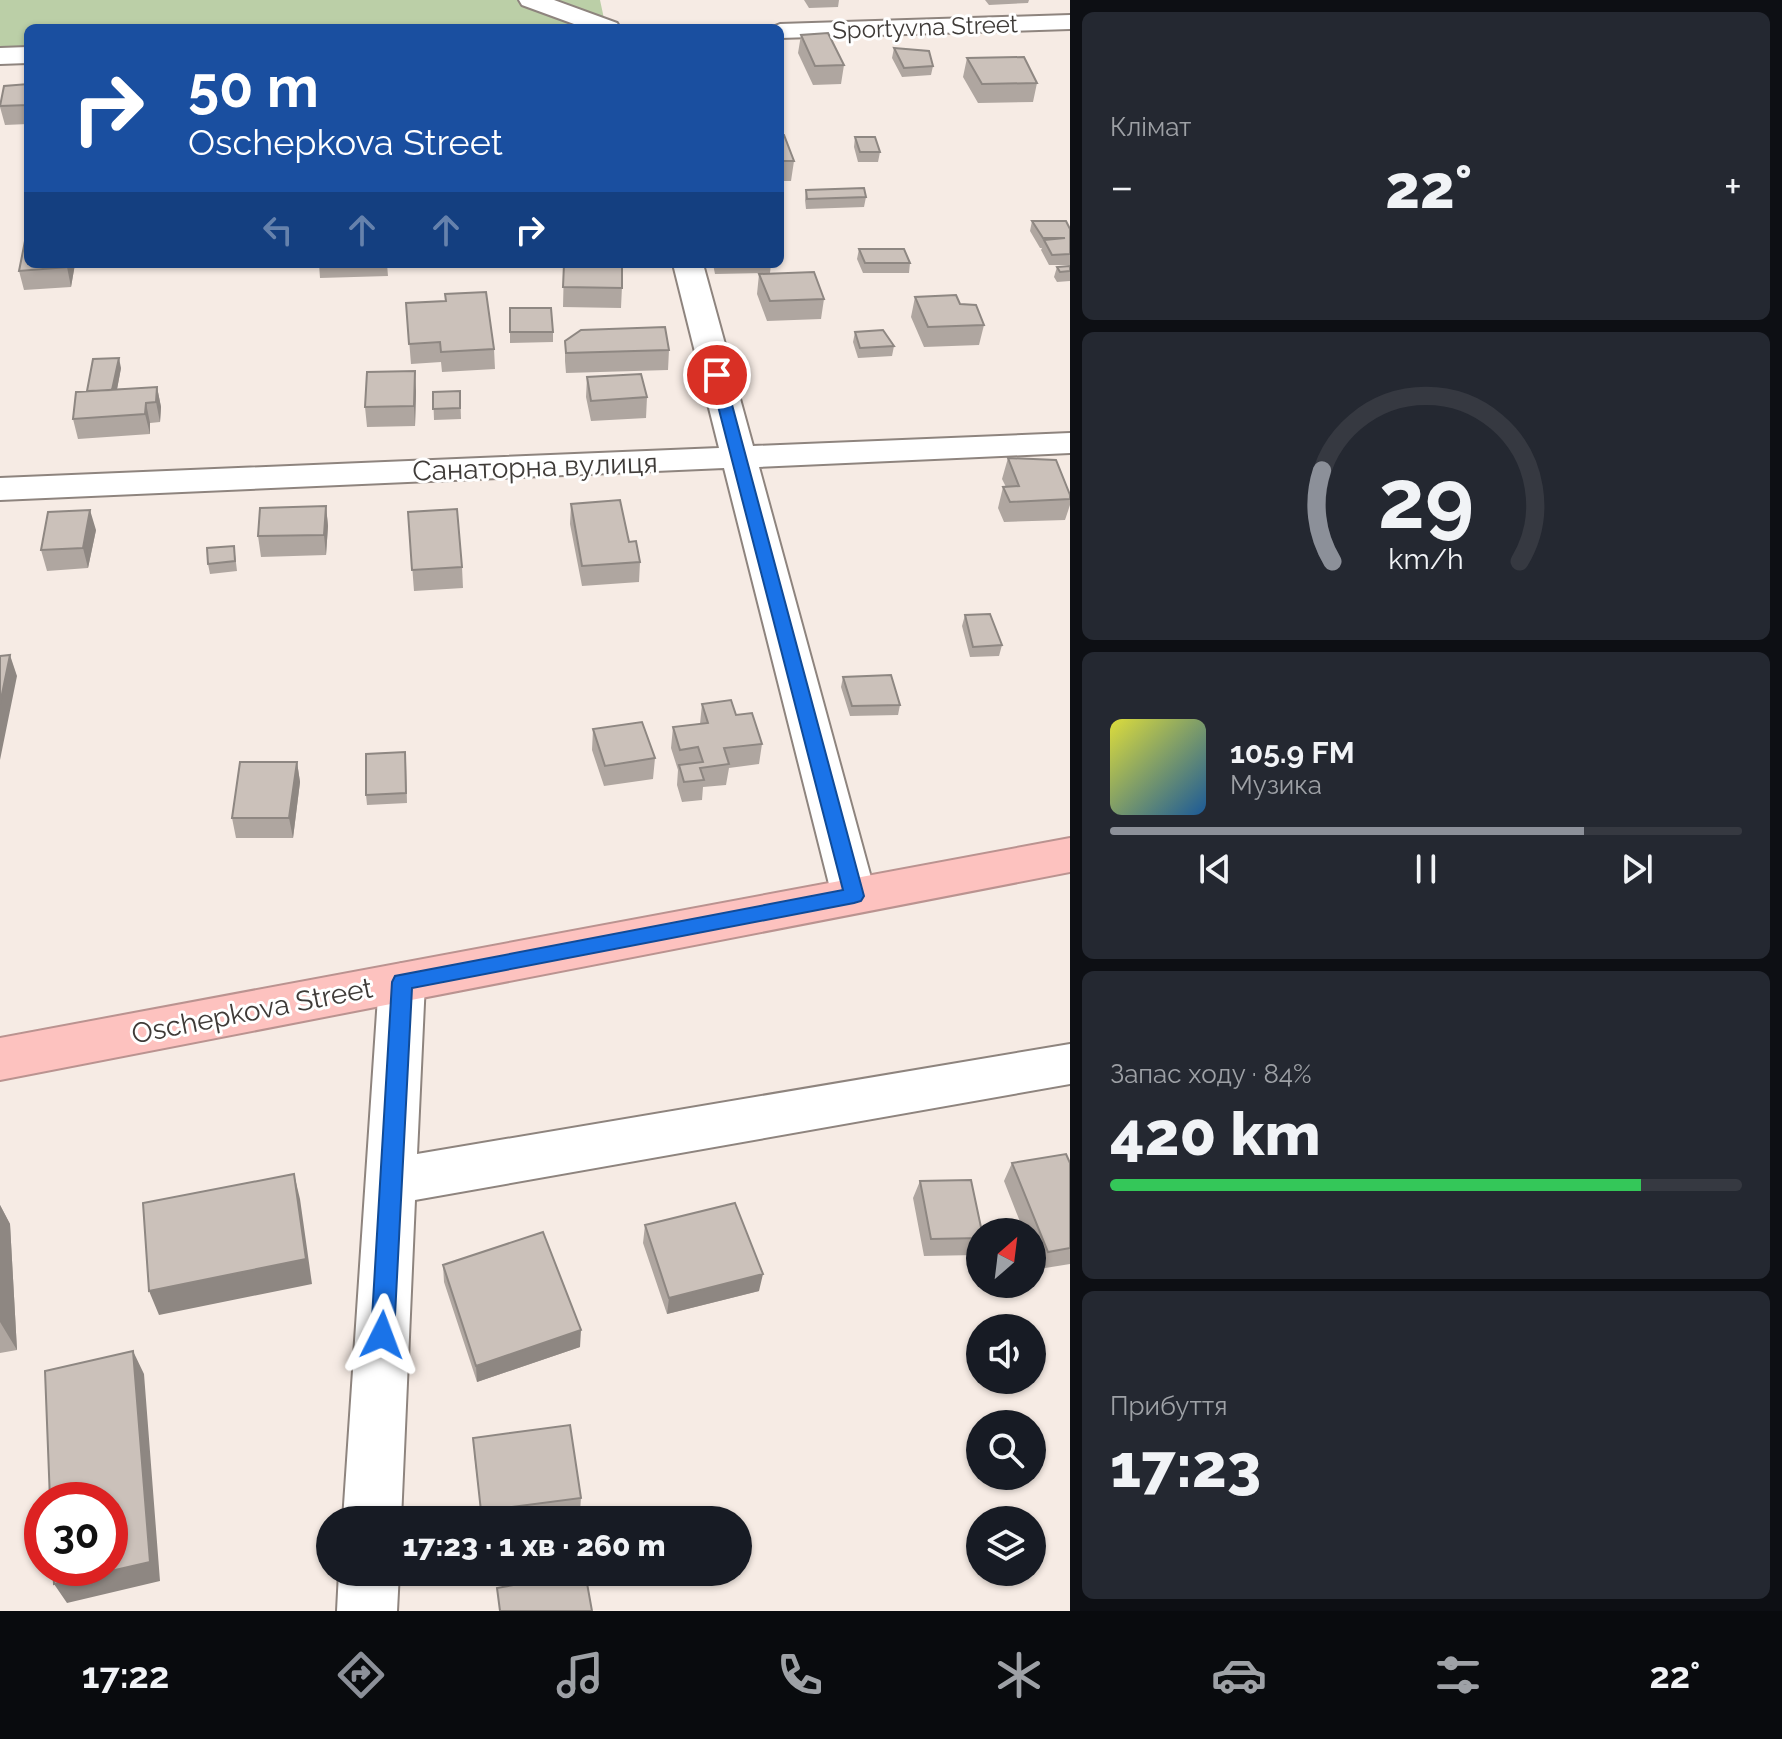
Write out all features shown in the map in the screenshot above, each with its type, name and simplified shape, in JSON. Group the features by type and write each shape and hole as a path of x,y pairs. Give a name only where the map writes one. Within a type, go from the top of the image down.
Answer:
{"highway":[{"name":"Oschepkova Street","path":"0,1059 1070,855"}],"street":[{"path":"531,0 618,23"},
{"name":"Sportyvna Street","path":"784,31 1070,22"},
{"path":"0,56 24,55"},
{"path":"689,268 854,896"},
{"name":"Санаторна вулиця","path":"0,489 1070,443"},
{"path":"373,1506 402,982"},
{"path":"391,1181 1070,1064"},
{"path":"367,1611 368,1586"}],"green space":[{"path":"0,0 600,0 605,24 24,24 24,49 0,50"}],"building":[{"path":"828,33 844,65 815,66 801,35"},
{"path":"894,48 929,51 933,66 904,68"},
{"path":"1024,57 1037,83 982,84 967,58"},
{"path":"24,84 24,105 0,106 4,86"},
{"path":"784,135 794,161 784,161"},
{"path":"855,137 875,137 880,152 860,152"},
{"path":"864,188 866,197 807,199 806,190"},
{"path":"1032,221 1066,221 1070,229 1070,254 1052,255 1044,240 1065,238 1043,238"},
{"path":"24,246 24,268 55,268 19,271"},
{"path":"859,249 904,249 910,263 865,263"},
{"path":"1070,266 1070,271 1060,272 1057,267"},
{"path":"564,268 622,268 622,288 563,287"},
{"path":"814,272 824,299 770,301 759,274"},
{"path":"486,292 494,349 441,352 440,342 409,344 406,303 446,301 445,294"},
{"path":"956,295 960,304 976,305 984,325 928,327 915,297"},
{"path":"510,308 551,308 553,332 510,332"},
{"path":"665,327 669,350 566,353 565,341 581,330"},
{"path":"883,330 894,346 860,348 855,332"},
{"path":"119,358 112,390 87,391 93,359"},
{"path":"415,371 414,406 365,407 367,372"},
{"path":"641,374 647,397 591,401 587,377"},
{"path":"157,387 156,402 146,403 145,414 73,419 76,392"},
{"path":"460,391 460,408 433,409 433,392"},
{"path":"1008,458 1056,460 1070,499 1010,502 1003,487 1019,486"},
{"path":"620,500 629,542 636,541 640,562 582,566 571,504"},
{"path":"326,506 324,535 258,536 260,508"},
{"path":"457,509 462,567 412,570 408,512"},
{"path":"90,510 83,548 41,550 48,512"},
{"path":"234,546 235,561 208,564 207,548"},
{"path":"990,614 1002,645 973,647 965,615"},
{"path":"10,655 0,704 0,656"},
{"path":"891,675 900,705 852,706 843,677"},
{"path":"731,700 736,715 752,713 762,744 724,748 729,764 700,768 704,780 684,782 679,765 703,762 698,747 680,750 673,727 708,723 702,704"},
{"path":"642,722 655,758 605,766 593,729"},
{"path":"405,752 406,793 366,795 366,754"},
{"path":"240,762 297,762 289,818 232,818"},
{"path":"1066,1154 1070,1163 1070,1248 1048,1252 1046,1218 1034,1218 1012,1163"},
{"path":"294,1174 306,1259 149,1291 143,1203"},
{"path":"971,1180 979,1218 966,1218 966,1238 931,1239 920,1181"},
{"path":"735,1203 763,1274 669,1298 645,1225"},
{"path":"543,1232 581,1330 476,1366 443,1265"},
{"path":"133,1351 150,1562 128,1567 128,1482 49,1482 45,1371"},
{"path":"570,1425 581,1498 519,1506 480,1506 473,1438"},
{"path":"588,1586 592,1611 500,1611 497,1588"}],"route":[{"path":"382,1335 402,982 854,896 717,375"}]}
